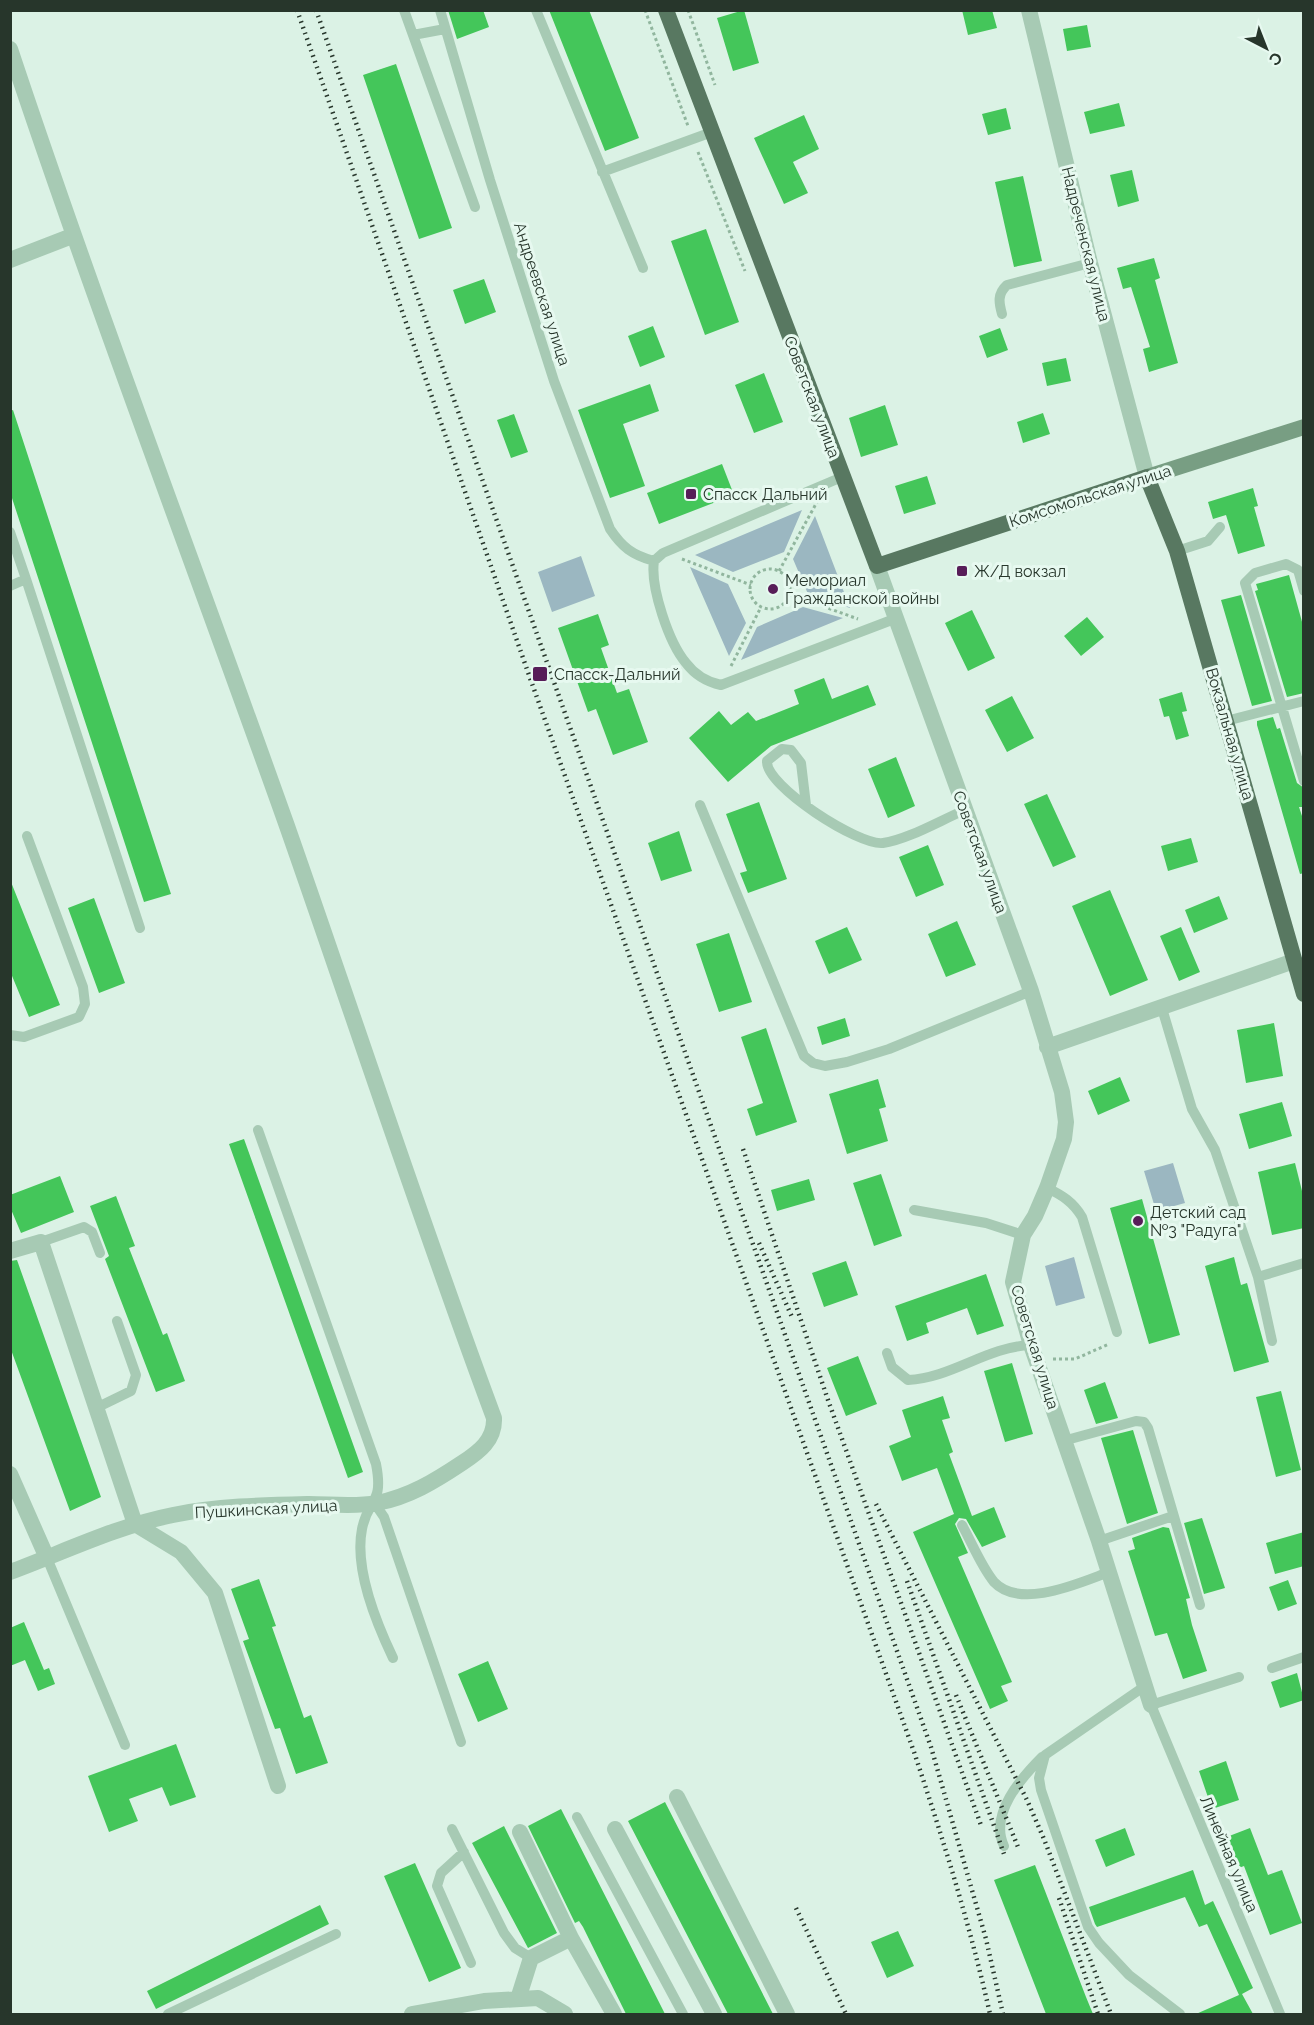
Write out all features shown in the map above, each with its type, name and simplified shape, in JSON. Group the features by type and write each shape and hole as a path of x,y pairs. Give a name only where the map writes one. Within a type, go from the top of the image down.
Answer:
{"main road":[{"name":"Советская улица","path":"666,10 712,132 835,479 878,566"},
{"name":"Комсомольская улица","path":"878,566 1304,427"},
{"name":"Вокзальная улица","path":"1148,477 1178,551 1304,994"}],"street":[{"name":"Надреченская улица","path":"1029,10 1090,263 1148,477"},
{"path":"10,49 72,236 10,260"},
{"name":"Пушкинская улица","path":"10,1572 135,1524 175,1514 281,1505 375,1504 400,1498 429,1485 471,1458 487,1443 495,1431 494,1418 442,1277 286,826 72,236"},
{"name":"Советская улица","path":"878,566 1031,991 1062,1092 1066,1122 1057,1163 1035,1216 1023,1235 1013,1282 1034,1353 1099,1541 1151,1706"},
{"path":"1047,1047 1161,1005 1294,961"},
{"path":"10,1251 41,1242 135,1524 181,1552 215,1593 278,1785"},
{"path":"10,1474 47,1558"},
{"path":"677,1797 787,2014"},
{"path":"615,1829 714,2014"},
{"path":"520,1832 571,1938 614,2014"},
{"path":"518,1999 531,1958 571,1938"},
{"path":"412,2014 484,2001 538,1998 565,2014"}],"lane":[{"path":"404,10 475,207"},
{"name":"Андреевская улица","path":"440,10 490,180 554,381 610,529 621,545 636,555 654,561"},
{"path":"537,10 643,268"},
{"path":"413,35 445,28"},
{"path":"602,172 712,132"},
{"path":"1002,314 999,301 1001,290 1006,285 1090,263"},
{"path":"835,479 663,553 654,561 652,572 657,594 674,645 685,663 697,674 709,682 722,685 897,618"},
{"path":"1178,551 1208,541 1220,527"},
{"path":"10,532 140,928"},
{"path":"1304,591 1298,570 1286,564 1255,573 1245,583 1304,781"},
{"path":"10,586 26,579"},
{"path":"1226,721 1304,701"},
{"path":"806,805 801,763 791,750 782,749 773,753 767,762 767,769 772,777 806,805 848,833 873,843 894,840 965,810"},
{"path":"700,805 804,1056 813,1063 825,1066 847,1062 889,1049 1031,991"},
{"path":"10,1035 24,1037 79,1017 85,1004 83,987 27,836"},
{"path":"1161,1005 1192,1109 1219,1160 1257,1277 1272,1341"},
{"path":"258,1130 376,1464 379,1482 375,1504 362,1528 360,1552 378,1627 393,1658"},
{"path":"1047,1188 1063,1196 1076,1207 1082,1217 1117,1332"},
{"path":"914,1210 986,1223 1023,1235"},
{"path":"41,1242 84,1227 92,1232 100,1253"},
{"path":"1257,1277 1304,1263"},
{"path":"96,1408 131,1391 136,1375 117,1321"},
{"path":"887,1353 892,1367 908,1380 940,1376 972,1359 1010,1346 1034,1353"},
{"path":"1064,1441 1136,1421 1144,1422 1148,1428 1200,1605"},
{"path":"375,1504 384,1517 461,1742"},
{"path":"1099,1541 1173,1516"},
{"path":"962,1525 994,1581 1006,1591 1020,1595 1053,1591 1109,1572"},
{"path":"47,1558 125,1745"},
{"path":"1272,1668 1304,1657"},
{"path":"1151,1706 1239,1677"},
{"path":"1004,1846 1000,1838 1004,1811 1018,1782 1045,1755 1145,1686"},
{"name":"Линейная улица","path":"1151,1706 1280,2014"},
{"path":"1045,1755 1039,1778 1041,1790 1088,1927 1099,1943 1129,1975 1180,2014"},
{"path":"577,1817 683,2014"},
{"path":"452,1829 504,1933 516,1948 531,1958"},
{"path":"464,1852 441,1874 437,1886 471,1963"},
{"path":"168,2014 336,1934"}],"path":[{"path":"779,572 835,479"},
{"path":"663,553 751,585"},
{"path":"773,569 779,572 788,581 789,594 776,608 761,606 751,595 751,585 760,572 773,569"},
{"path":"789,594 831,608 875,627"},
{"path":"722,685 761,606"},
{"path":"1034,1353 1075,1359 1108,1345 1117,1332"}],"shaded area":[{"path":"802,510 784,552 733,572 695,555"},
{"path":"815,516 850,608 808,594 793,559"},
{"path":"581,556 595,596 552,612 538,572"},
{"path":"690,567 728,584 746,623 729,656"},
{"path":"803,607 843,618 741,660 757,627"},
{"path":"1173,1163 1185,1203 1156,1211 1144,1171"},
{"path":"1074,1257 1085,1298 1056,1306 1045,1266"}],"building":[{"path":"448,10 483,10 489,27 457,39"},
{"path":"549,10 589,10 639,138 605,151"},
{"path":"744,10 759,63 733,71 717,18"},
{"path":"962,10 992,10 997,28 968,35"},
{"path":"1087,25 1091,47 1067,51 1063,29"},
{"path":"396,64 452,228 419,239 363,75"},
{"path":"1119,103 1125,126 1090,134 1084,112"},
{"path":"1006,108 1011,129 988,135 982,114"},
{"path":"804,115 819,149 793,162 808,193 784,204 754,138"},
{"path":"1132,170 1139,201 1118,207 1110,175"},
{"path":"1023,176 1042,261 1014,267 995,182"},
{"path":"706,229 739,322 705,335 671,241"},
{"path":"1154,258 1160,278 1155,280 1178,363 1149,372 1143,349 1150,347 1131,287 1123,289 1117,268"},
{"path":"484,279 496,312 465,324 453,290"},
{"path":"653,326 665,357 640,367 628,336"},
{"path":"1000,328 1008,350 987,358 979,336"},
{"path":"1066,358 1071,381 1047,386 1042,363"},
{"path":"764,373 783,422 754,433 735,385"},
{"path":"650,384 659,411 623,424 645,486 610,498 578,410"},
{"path":"885,405 898,445 861,457 849,418"},
{"path":"13,410 171,894 144,902 10,492 10,411"},
{"path":"1043,413 1050,434 1023,443 1017,422"},
{"path":"514,414 528,452 511,458 497,420"},
{"name":"Спасск Дальний","path":"722,464 734,495 659,524 647,493"},
{"path":"927,476 936,504 904,514 895,486"},
{"path":"1253,488 1258,506 1254,507 1265,546 1238,554 1226,515 1213,519 1208,502"},
{"path":"1289,575 1304,629 1304,693 1287,697 1255,591 1258,590 1256,584"},
{"path":"1241,595 1272,701 1252,706 1221,600"},
{"path":"972,610 995,658 968,671 945,623"},
{"name":"Спасск-Дальний","path":"598,614 609,645 601,648 617,693 629,689 648,742 613,755 596,709 588,712 558,628"},
{"path":"1087,617 1104,637 1081,656 1064,636"},
{"path":"824,678 832,699 868,685 876,705 771,746 728,782 689,738 719,711 731,725 748,712 756,721 799,704 794,690"},
{"path":"1182,692 1187,711 1182,712 1189,736 1176,740 1169,716 1164,717 1159,699"},
{"path":"1012,696 1034,738 1007,752 985,710"},
{"path":"1273,717 1277,729 1280,728 1297,783 1304,788 1304,807 1299,807 1304,822 1304,873 1300,874 1257,725 1257,721"},
{"path":"896,757 915,806 888,818 868,769"},
{"path":"1047,794 1076,857 1053,867 1024,804"},
{"path":"759,802 787,879 748,893 740,873 747,871 726,814"},
{"path":"679,831 692,871 661,881 648,843"},
{"path":"1191,838 1198,862 1168,871 1161,846"},
{"path":"928,845 944,885 916,897 899,857"},
{"path":"11,882 60,1005 29,1017 10,971"},
{"path":"1110,890 1148,980 1110,996 1072,906"},
{"path":"1219,896 1228,919 1194,933 1185,910"},
{"path":"94,898 125,983 99,993 68,908"},
{"path":"957,921 976,965 946,977 928,934"},
{"path":"847,927 862,960 829,974 815,941"},
{"path":"1181,927 1200,972 1179,981 1160,936"},
{"path":"729,933 752,1002 719,1012 696,944"},
{"path":"845,1018 850,1036 822,1045 817,1027"},
{"path":"1274,1023 1283,1076 1246,1083 1237,1030"},
{"path":"766,1028 797,1122 756,1136 747,1109 763,1103 741,1037"},
{"path":"1120,1077 1130,1101 1098,1115 1088,1091"},
{"path":"878,1079 886,1107 879,1109 888,1141 847,1154 829,1094"},
{"path":"1282,1102 1292,1136 1249,1149 1239,1114"},
{"path":"244,1139 363,1472 348,1478 229,1144"},
{"path":"1295,1163 1304,1199 1304,1228 1272,1235 1258,1172"},
{"path":"881,1174 902,1236 874,1246 853,1183"},
{"path":"60,1176 74,1212 21,1233 10,1207 10,1195"},
{"path":"809,1179 815,1200 777,1211 771,1190"},
{"path":"116,1196 135,1246 129,1248 163,1335 167,1333 185,1381 156,1392 105,1259 109,1256 90,1206"},
{"path":"1142,1199 1180,1335 1149,1344 1110,1208"},
{"path":"1234,1257 1241,1285 1247,1283 1269,1362 1234,1372 1205,1266"},
{"path":"17,1260 101,1497 70,1511 10,1347 10,1261"},
{"path":"846,1261 858,1295 824,1307 812,1273"},
{"path":"986,1274 1004,1326 977,1335 967,1308 926,1323 929,1333 907,1341 895,1306"},
{"path":"858,1356 877,1404 846,1416 827,1368"},
{"path":"1012,1363 1033,1434 1005,1442 984,1371"},
{"path":"1105,1382 1118,1418 1096,1424 1084,1390"},
{"path":"1281,1391 1301,1470 1276,1477 1256,1397"},
{"path":"943,1396 950,1418 942,1420 953,1452 949,1454 972,1516 994,1507 1006,1537 982,1547 966,1519 959,1518 955,1524 968,1553 958,1557 1012,1682 1001,1686 1008,1701 990,1709 913,1532 954,1514 937,1468 902,1481 889,1446 911,1437 902,1410"},
{"path":"1133,1430 1158,1513 1127,1524 1101,1438"},
{"path":"1202,1518 1225,1588 1204,1594 1184,1523"},
{"path":"1163,1527 1169,1528 1190,1598 1186,1599 1192,1625 1207,1671 1183,1679 1167,1633 1155,1636 1128,1551 1135,1549 1132,1538"},
{"path":"1304,1532 1304,1566 1275,1574 1266,1543"},
{"path":"259,1579 276,1626 272,1627 304,1718 311,1715 328,1763 296,1774 280,1728 275,1729 243,1641 249,1639 231,1589"},
{"path":"1288,1580 1297,1604 1278,1611 1269,1587"},
{"path":"24,1622 44,1670 49,1668 55,1684 38,1691 25,1660 10,1666 10,1628"},
{"path":"488,1661 508,1709 478,1722 458,1674"},
{"path":"1297,1673 1304,1700 1280,1708 1271,1682"},
{"path":"176,1744 196,1797 170,1806 162,1787 129,1799 138,1821 109,1832 88,1776"},
{"path":"1226,1761 1239,1800 1212,1809 1199,1771"},
{"path":"665,1802 773,2014 728,2014 628,1821"},
{"path":"561,1809 665,2014 626,2014 583,1927 579,1921 575,1923 528,1826"},
{"path":"504,1826 557,1933 528,1948 472,1843"},
{"path":"1125,1828 1135,1855 1106,1867 1095,1840"},
{"path":"1250,1828 1268,1875 1282,1870 1302,1923 1270,1935 1244,1866 1236,1869 1224,1838"},
{"path":"415,1863 461,1968 429,1982 384,1876"},
{"path":"1035,1865 1093,2014 1046,2014 994,1880"},
{"path":"1193,1870 1205,1905 1213,1901 1253,1988 1242,1994 1253,2014 1196,2014 1239,1995 1207,1924 1199,1927 1185,1897 1097,1927 1095,1924 1089,1907"},
{"path":"320,1905 329,1924 156,2009 147,1991"},
{"path":"898,1931 914,1966 887,1978 871,1942"}],"railway":[{"path":"297,10 530,678 914,1752 955,1882 990,2014"},
{"path":"316,10 931,1747 986,1939 1003,2014"},
{"path":"743,1149 828,1400 982,1828"},
{"path":"759,1243 792,1317"},
{"path":"876,1504 1027,1800 1111,2014"},
{"path":"907,1581 1004,1854"},
{"path":"956,1695 1018,1847"},
{"path":"1059,1898 1098,2014"},
{"path":"796,1908 846,2014"}],"place":[{"name":"Спасск Дальний","path":"691,494"},
{"name":"Ж/Д вокзал","path":"962,571"},
{"name":"Мемориал Гражданской войны","path":"773,589"},
{"name":"Спасск-Дальний","path":"540,674"},
{"name":"Детский сад №3 \"Радуга\"","path":"1138,1221"}]}
